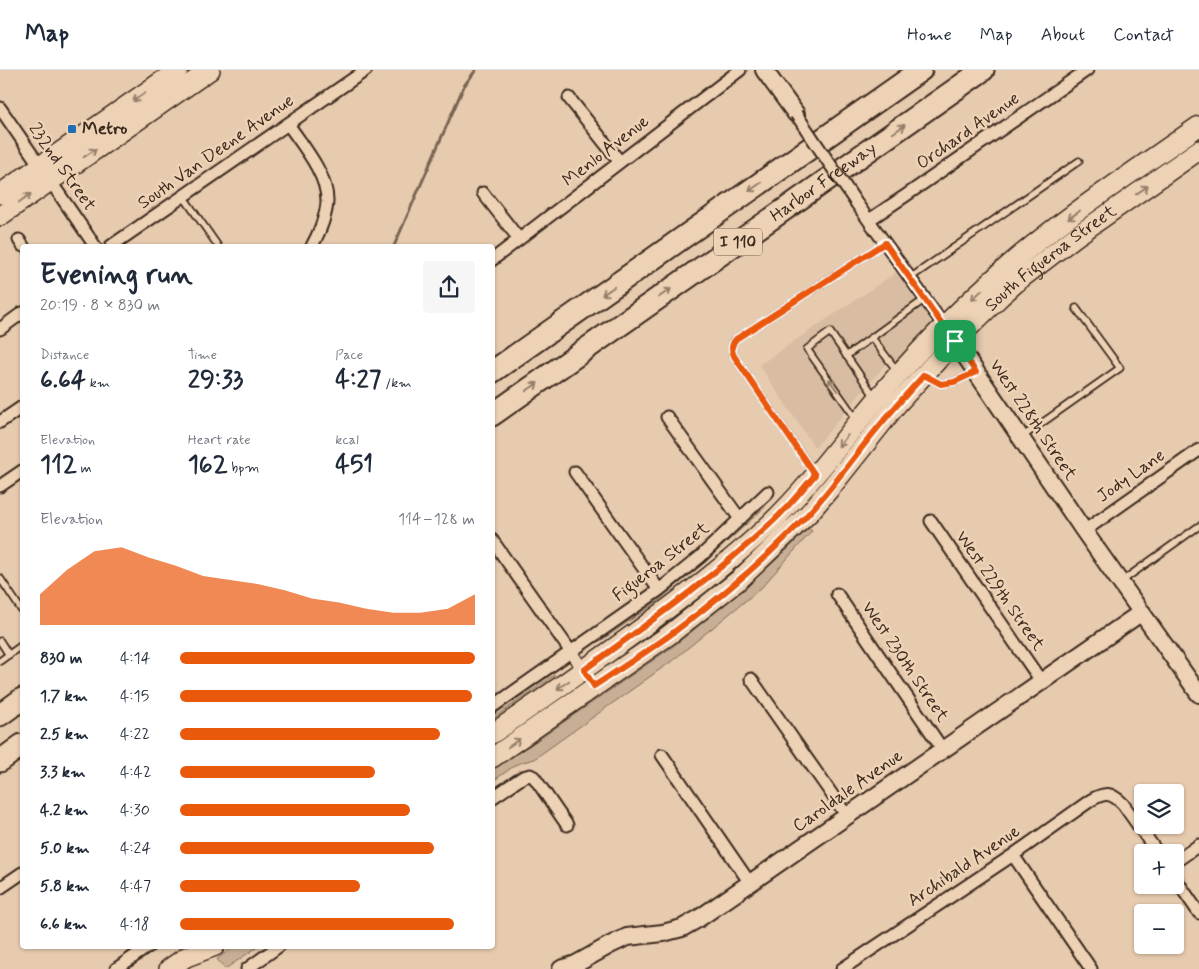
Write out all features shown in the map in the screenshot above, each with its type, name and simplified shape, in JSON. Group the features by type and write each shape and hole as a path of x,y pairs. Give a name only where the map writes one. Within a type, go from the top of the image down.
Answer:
{"highway":[{"name":"Harbor Freeway","path":"495,370 921,70"},
{"name":"Harbor Freeway","path":"495,413 983,70"},
{"path":"0,715 20,700"},
{"path":"0,761 20,746"}],"main road":[{"path":"0,216 45,173 178,70"},
{"path":"0,194 45,173 210,70"},
{"name":"South Figueroa Street","path":"495,756 670,635 740,579 809,513 898,403 924,375 950,333 1010,265 1098,197 1199,126"},
{"name":"South Figueroa Street","path":"495,732 584,670 734,557 796,497 899,374 950,333 1001,296 1036,266 1199,150"},
{"path":"169,969 208,949"}],"street":[{"name":"South Van Deene Avenue","path":"113,244 366,70"},
{"name":"Menlo Avenue","path":"495,258 740,70"},
{"name":"West 228th Street","path":"764,70 950,333 1084,531 1199,694"},
{"name":"Orchard Avenue","path":"869,220 1087,70"},
{"path":"569,98 620,162"},
{"name":"232nd Street","path":"0,108 95,244"},
{"path":"288,124 321,173 325,187 327,203 322,224 313,244"},
{"path":"483,193 519,239"},
{"path":"0,329 20,314"},
{"path":"0,422 20,408"},
{"path":"667,416 740,519"},
{"name":"Jody Lane","path":"1084,531 1199,450"},
{"path":"0,486 20,472"},
{"path":"575,472 659,590"},
{"name":"Figueroa Street","path":"495,705 659,590 700,557 768,492"},
{"name":"West 229th Street","path":"931,522 1041,681"},
{"path":"495,544 594,686"},
{"name":"West 230th Street","path":"837,594 943,750"},
{"name":"Caroldale Avenue","path":"561,969 576,964 627,938 663,933 682,928 698,919 1142,612"},
{"path":"751,679 846,816"},
{"path":"662,755 750,883"},
{"path":"495,796 523,777 530,775 534,777 567,825"},
{"name":"Archibald Avenue","path":"842,969 1098,796 1106,794 1116,797 1151,844"},
{"path":"1184,856 1199,845"},
{"path":"1013,855 1091,969"},
{"path":"0,888 20,874"},
{"path":"1184,891 1199,913"},
{"path":"116,969 145,949"},
{"path":"247,969 276,949"}],"lane":[{"path":"910,278 1079,161"},
{"path":"183,196 217,244"},
{"path":"815,475 734,356 731,348 736,339 885,243"},
{"path":"846,356 926,300"},
{"path":"1021,438 1120,368 1076,308"},
{"path":"859,422 806,349 830,332 876,400"},
{"path":"872,338 899,374"},
{"path":"924,375 941,384 954,382 976,372"},
{"path":"1120,582 1199,526"},
{"path":"0,578 20,608"},
{"path":"0,641 9,655"},
{"path":"0,661 20,647"}],"shaded area":[{"path":"901,269 947,332 884,366 815,448 759,365"},
{"path":"875,415 858,439 819,486 755,553 710,593 666,627 620,658 617,654"},
{"path":"764,505 765,507 703,564 658,601 602,640 591,644 692,570"},
{"path":"808,528 812,531 761,588 672,661 534,759 517,764 495,780 495,766 510,755 529,746 675,645 743,590"},
{"path":"553,673 555,675 495,718 495,714"},
{"path":"231,949 255,949 225,969 217,959"}],"waterway":[{"path":"395,244 464,86 476,70"}],"place":[{"name":"Metro","path":"72,129"}],"route":[{"path":"885,243 955,341 976,372 954,382 941,384 924,375 898,403 809,513 740,579 670,635 594,686 584,670 734,557 770,524 815,475 734,356 731,348 736,339 885,243"}]}
